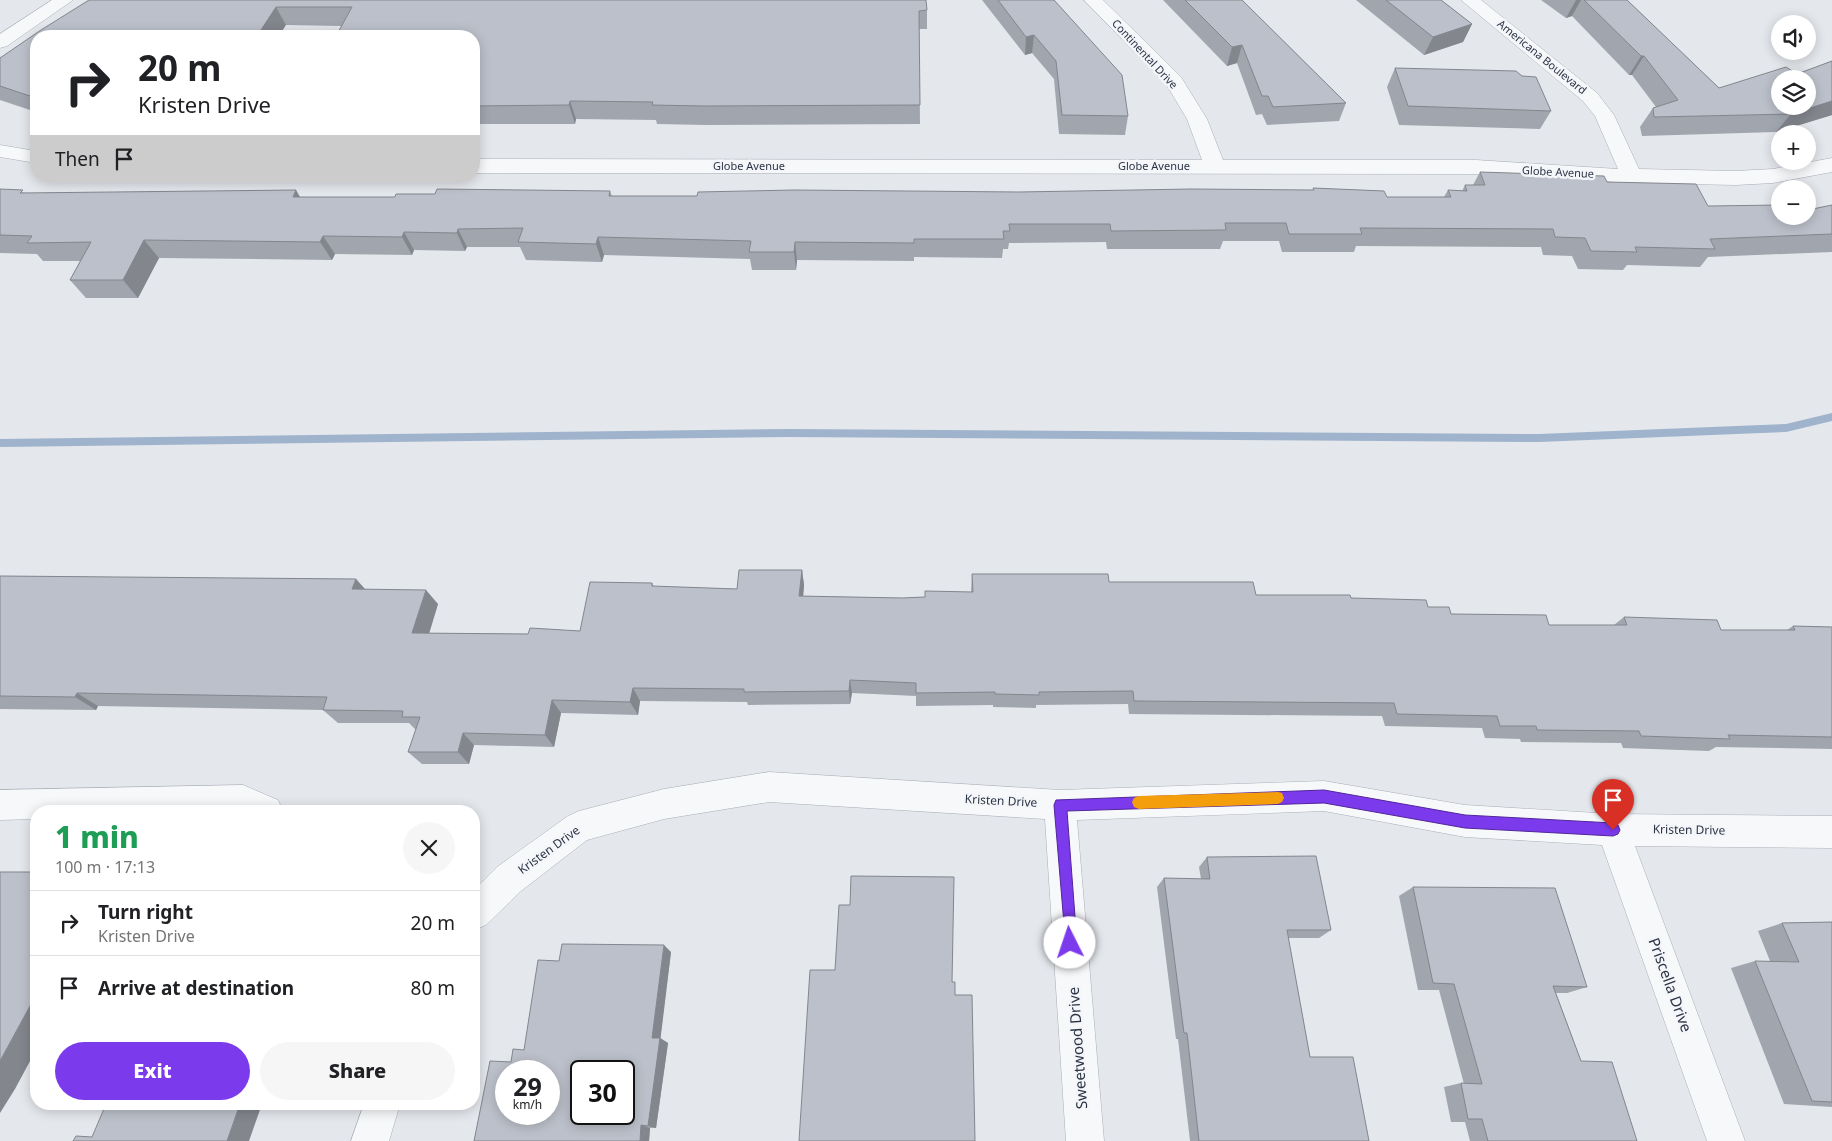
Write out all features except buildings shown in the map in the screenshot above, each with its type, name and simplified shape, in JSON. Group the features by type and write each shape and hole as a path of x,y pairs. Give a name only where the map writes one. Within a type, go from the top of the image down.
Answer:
{"street":[{"path":"0,42 64,0"},
{"name":"Continental Drive","path":"1093,0 1174,81 1197,119 1214,166"},
{"name":"Americana Boulevard","path":"1470,0 1590,97 1604,115 1632,176"},
{"path":"0,151 30,156"},
{"name":"Globe Avenue","path":"480,166 1476,167 1632,176 1754,177 1773,176 1832,165"},
{"name":"Kristen Drive","path":"480,907 509,879 579,827 664,804 769,788 1060,805 1324,796 1465,822 1613,830 1832,832"},
{"path":"0,805 243,800 254,805"},
{"name":"Sweetwood Drive","path":"1060,805 1085,1141"},
{"name":"Priscella Drive","path":"1613,830 1726,1141"},
{"path":"370,1141 380,1110"}],"waterway":[{"path":"0,443 789,433 1539,438 1786,428 1832,417"}],"slow traffic":[{"path":"1139,802 1278,798"}],"route":[{"path":"1070,943 1060,805 1324,796 1465,822 1613,830"}]}
